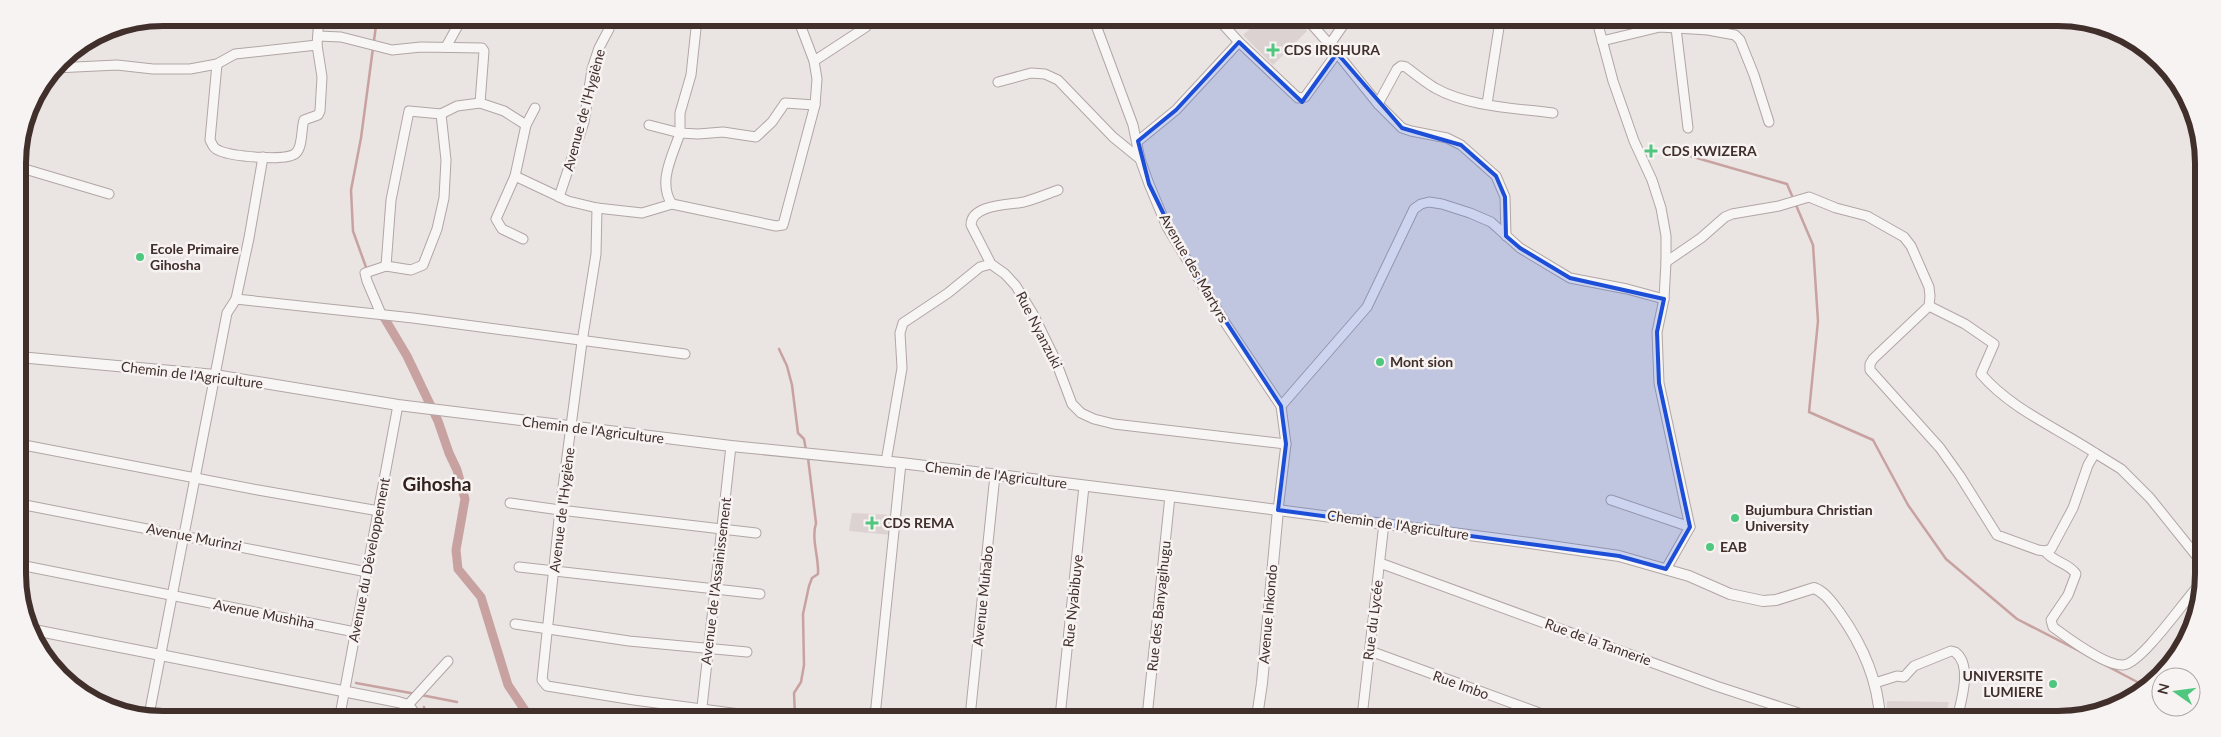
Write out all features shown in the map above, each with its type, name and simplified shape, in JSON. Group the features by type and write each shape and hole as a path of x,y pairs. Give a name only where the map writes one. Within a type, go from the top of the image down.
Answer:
{"street":[{"path":"217,64 210,140 214,147 220,151 263,157 294,155 299,151 304,120 318,115 320,111 322,77 318,40 319,26"},
{"path":"446,47 458,26"},
{"name":"Avenue de l'Hygiène","path":"559,197 584,122 592,69 610,26"},
{"path":"672,204 665,188 665,178 680,133 680,113 691,75 696,26"},
{"path":"515,176 559,197 597,208 642,213 672,204 776,226 783,225 815,105 817,79 814,61 801,26"},
{"path":"814,61 866,26"},
{"name":"Avenue des Martyrs","path":"1096,26 1138,141 1140,159 1167,227 1226,324 1281,406 1286,444 1278,510"},
{"path":"1224,26 1238,42 1298,98 1305,97 1337,53"},
{"path":"1314,26 1378,104 1402,128 1447,138 1461,144 1496,176 1505,197 1506,236"},
{"path":"1330,44 1343,26"},
{"path":"1487,104 1499,26"},
{"path":"1598,26 1613,81 1634,141 1652,180 1661,208 1666,236 1664,299 1657,332 1659,383 1690,527 1666,569"},
{"path":"1602,41 1660,27 1682,26 1727,32 1740,40 1769,122"},
{"path":"1682,26 1688,128"},
{"path":"65,67 117,64 170,70 206,67 217,64 235,54 341,37 392,50 446,47 482,48 484,51 480,103"},
{"path":"1138,141 1176,110 1238,42"},
{"path":"1378,104 1397,69 1401,66 1406,67 1435,88 1450,94 1487,104 1553,113"},
{"path":"998,82 1031,73 1045,74 1058,80 1140,159"},
{"path":"649,125 680,133 723,132 756,137 772,122 785,103 796,102 815,105"},
{"path":"386,266 391,200 407,114 412,111 442,114 457,106 480,103 504,111 526,125"},
{"path":"523,239 502,229 496,219 515,176 526,125 535,108"},
{"path":"381,314 365,276 366,273 386,266 410,270 423,265 437,229 446,179 442,114"},
{"path":"149,710 227,313 236,299 263,157"},
{"path":"27,170 110,194"},
{"path":"886,462 902,368 900,334 903,323 948,293 980,266 991,264 970,225 970,220 974,216 997,204 1026,201 1058,190"},
{"path":"1666,262 1732,214 1779,206 1808,197 1836,208 1867,216 1904,237 1911,246 1929,287 1928,306 1873,359 1870,364 1870,370 1940,448 1997,535 2045,551 2076,574 2068,595 2051,620 2053,627 2114,664 2127,665 2158,636 2194,591"},
{"path":"1281,406 1367,307 1414,210 1421,204 1429,202 1442,204 1491,222 1536,259 1570,278 1627,289 1664,299"},
{"name":"Avenue de l'Hygiène","path":"597,208 596,254 582,342 560,510 542,680 547,686 694,711"},
{"name":"Rue Nyanzuki","path":"991,264 1005,274 1016,286 1033,314 1055,359 1072,404 1082,414 1114,424 1286,444"},
{"path":"236,299 381,314 582,342 685,354"},
{"path":"1928,306 1965,324 1994,344 1981,374 1991,385 2044,423 2121,469 2150,498 2195,554"},
{"name":"Chemin de l'Agriculture","path":"27,358 216,375 398,405 731,446 901,463 1170,496 1384,523 1620,556 1688,576 1730,594 1763,601 1776,600 1810,588 1818,590 1835,606 1853,632 1862,648 1875,683 1879,710"},
{"name":"Avenue du Développement","path":"341,711 398,405"},
{"path":"26,445 379,511"},
{"name":"Avenue de l'Assainissement","path":"702,711 731,446"},
{"path":"2045,551 2051,549 2063,529 2095,453"},
{"path":"876,711 901,463"},
{"name":"Avenue Muhabo","path":"971,711 994,475"},
{"name":"Rue Nyabibuye","path":"1061,711 1084,486"},
{"name":"Rue des Banyagihugu","path":"1148,710 1170,496"},
{"path":"1612,500 1690,527"},
{"path":"510,503 756,533"},
{"name":"Avenue Murinzi","path":"26,505 183,534 367,572"},
{"name":"Avenue Inkondo","path":"1258,710 1278,510"},
{"name":"Rue du Lycée","path":"1363,710 1384,523"},
{"name":"Rue de la Tannerie","path":"1380,563 1716,686 1790,710"},
{"name":"Avenue Mushiha","path":"26,566 355,632"},
{"path":"519,567 760,594"},
{"path":"515,624 548,630 746,652"},
{"path":"39,631 408,706 412,711"},
{"name":"Rue Imbo","path":"1370,651 1532,710"},
{"path":"1875,683 1897,676 1904,678 1914,666 1951,651 1955,652 1962,661 1964,675 1958,710"},
{"path":"408,706 448,661"}],"highlighted area":[{"path":"1239,42 1302,102 1337,53 1402,128 1461,145 1496,176 1505,197 1506,236 1520,248 1570,278 1664,299 1657,332 1659,383 1690,527 1666,569 1619,556 1278,510 1286,444 1281,406 1187,262 1149,184 1138,141 1176,110"}],"shaded area":[{"name":"CDS IRISHURA","path":"1253,26 1302,26 1307,31 1273,65 1243,35"},
{"name":"CDS REMA","path":"852,513 893,515 892,535 849,531"},
{"path":"1887,701 1949,702 1947,710 1886,710"}],"waterway":[{"path":"367,270 353,231 351,190 361,138 376,26"},
{"path":"1683,154 1787,184 1813,245 1818,321 1809,412 1873,440 1908,505 1946,559 2017,619 2087,655"},
{"path":"379,309 407,356 438,421 457,470 465,499 456,550 458,569 481,597 508,685 525,711"},
{"path":"779,349 787,366 792,385 798,433 804,439 806,450"},
{"path":"795,711 794,693 801,682 804,665 803,614 809,586 812,578 818,574 814,536 816,523 808,458"},
{"path":"2105,665 2139,683"},
{"path":"356,683 416,694"},
{"path":"421,695 457,702"}],"place":[{"name":"CDS IRISHURA","path":"1273,50"},
{"name":"CDS KWIZERA","path":"1651,151"},
{"name":"Ecole Primaire Gihosha","path":"140,257"},
{"name":"Mont sion","path":"1380,362"},
{"name":"Bujumbura Christian University","path":"1735,518"},
{"name":"CDS REMA","path":"872,523"},
{"name":"EAB","path":"1710,547"},
{"name":"UNIVERSITE LUMIERE","path":"2053,684"}],"district":[{"name":"Gihosha","path":"437,484"}]}
